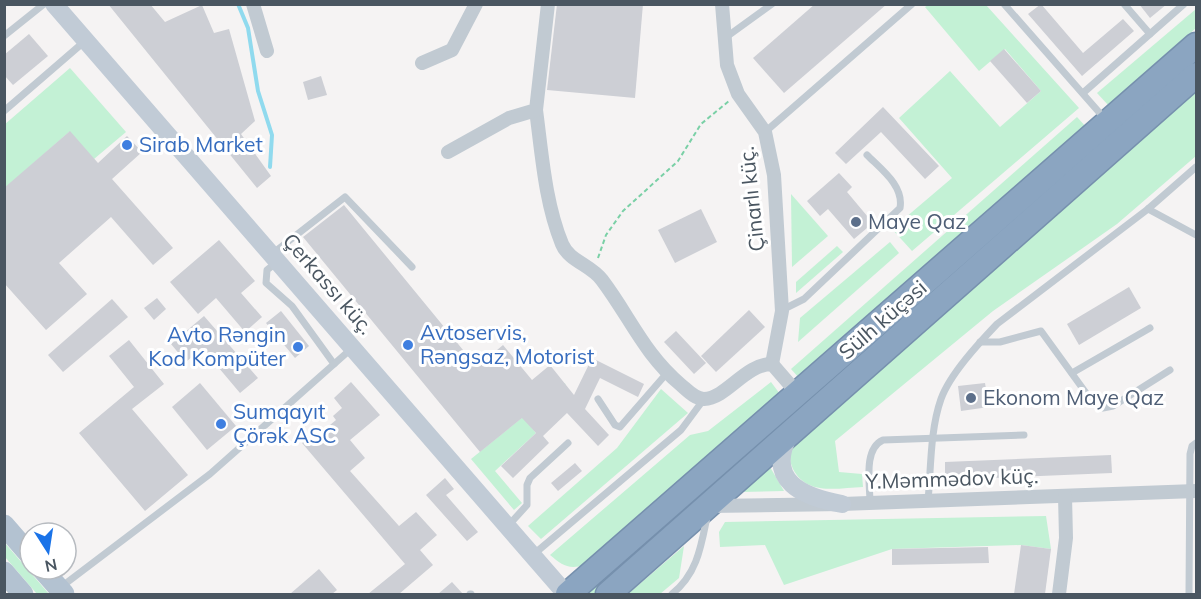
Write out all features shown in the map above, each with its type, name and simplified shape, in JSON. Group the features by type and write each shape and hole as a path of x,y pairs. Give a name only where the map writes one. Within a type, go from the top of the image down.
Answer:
{"highway":[{"name":"Sülh küçəsi","path":"567,594 672,505 1197,45"},
{"name":"Sülh küçəsi","path":"608,594 1197,75"}],"main road":[{"path":"4,525 18,541"},
{"path":"4,572 23,594"}],"street":[{"name":"Çerkassı küç.","path":"54,4 567,594"},
{"path":"254,4 267,51"},
{"path":"422,63 452,50 476,4"},
{"path":"548,4 536,110 550,207 563,247 574,258 594,269 648,353 666,373 693,395 704,399 718,393 762,364 772,364 798,394"},
{"name":"Çinarlı küç.","path":"722,4 723,40 727,64 738,94 765,132 774,175 782,311 772,364"},
{"path":"448,152 509,118 536,110"},
{"path":"791,432 782,449 782,468 786,477 803,494 842,504"},
{"name":"Y.Məmmədov küç.","path":"709,506 842,504 1193,491"},
{"path":"1059,594 1066,538 1065,496"},
{"path":"672,505 709,506"}],"lane":[{"path":"4,36 44,4"},
{"path":"723,40 772,4"},
{"path":"765,132 912,4"},
{"path":"1004,4 1108,123"},
{"path":"1124,4 1150,34"},
{"path":"1083,93 1184,4"},
{"path":"4,111 85,41"},
{"path":"782,311 804,299 900,208 902,198 896,186 867,155"},
{"path":"928,501 933,438 944,392 980,342 997,324 1148,209 1197,167"},
{"path":"334,364 292,306 266,283 267,270 275,257 345,197 412,267"},
{"path":"1148,209 1197,235"},
{"path":"1072,373 1150,328"},
{"path":"980,342 1000,342 1041,331 1094,404 1103,408 1113,406 1170,370"},
{"path":"62,592 210,474 353,347"},
{"path":"598,399 615,425 620,427 666,373"},
{"path":"533,555 681,430 704,399"},
{"path":"870,503 871,454 876,442 1024,435"},
{"path":"508,526 527,505 526,485 530,478 568,443"},
{"path":"1189,594 1193,491 1190,454 1192,446 1197,443"},
{"path":"672,594 683,586 693,572 709,506"}],"path":[{"path":"594,269 606,235 623,211 678,160 701,124 738,94"}],"green space":[{"path":"928,5 986,5 1079,108 912,251 892,229 952,178 899,118 950,71 1000,127 1041,91 1005,49 979,71 925,7"},
{"path":"1196,9 1196,28 1109,106 1097,93"},
{"path":"70,68 126,132 94,159 69,132 5,188 4,125"},
{"path":"1196,89 1196,156 1117,224 993,311 835,441 839,472 862,474 863,487 833,489 814,487 799,478 790,460 793,446"},
{"path":"1077,117 1087,128 799,378 791,369"},
{"path":"791,194 828,236 792,267"},
{"path":"890,242 899,253 798,342 800,318"},
{"path":"837,246 843,252 796,293 796,282"},
{"path":"771,382 780,394 585,565 566,566 550,555 690,435 708,431"},
{"path":"565,383 567,391 530,426 536,433 495,471 522,503 514,510 471,459"},
{"path":"661,389 688,413 541,539 528,526 617,448"},
{"path":"770,467 784,491 741,492"},
{"path":"676,513 681,519 594,594 582,594"},
{"path":"1046,516 1051,549 1021,545 892,549 784,585 765,545 720,547 719,532 725,522"},
{"path":"4,542 18,558 18,572 5,557"},
{"path":"684,546 679,578 660,594 628,594"},
{"path":"26,581 38,581 49,594 37,594"}],"building":[{"path":"108,4 150,4 165,22 202,5 214,33 229,29 255,121 241,134 271,176 257,188"},
{"path":"557,4 643,4 635,98 547,90"},
{"path":"815,4 887,4 784,93 753,58"},
{"path":"1041,4 1083,53 1123,19 1134,31 1082,76 1028,14"},
{"path":"1139,4 1167,4 1150,18"},
{"path":"29,34 48,56 13,85 4,75 4,55"},
{"path":"1004,49 1041,91 1027,103 990,61"},
{"path":"321,76 327,95 308,100 303,82"},
{"path":"883,107 939,166 925,179 881,132 846,164 835,153"},
{"path":"70,131 98,163 127,136 142,152 112,179 173,248 153,265 111,217 59,263 87,294 46,330 4,283 4,188"},
{"path":"839,173 852,187 847,192 873,223 854,239 828,209 820,216 807,201"},
{"path":"344,205 477,367 503,345 532,380 550,365 574,395 592,358 644,384 638,397 600,378 585,409 609,435 598,446 567,413 543,436 549,443 513,478 501,466 536,433 522,418 480,452 303,237"},
{"path":"701,209 717,242 675,263 658,230"},
{"path":"219,240 255,281 241,293 262,317 245,332 216,298 198,314 170,282"},
{"path":"1129,287 1141,308 1079,345 1067,324"},
{"path":"157,298 166,309 154,320 144,308"},
{"path":"112,299 128,317 63,372 48,355"},
{"path":"749,310 765,327 716,372 701,356"},
{"path":"281,311 309,346 295,358 266,323"},
{"path":"204,316 258,378 240,393 202,348 186,362 171,344"},
{"path":"676,331 706,363 694,374 664,342"},
{"path":"129,340 164,384 132,409 188,475 145,511 79,433 134,387 109,356"},
{"path":"351,382 380,415 350,440 365,458 350,471 399,526 416,512 437,535 420,550 433,565 399,594 368,594 405,564 302,443 315,431 318,435 336,420 333,416 342,408 334,398"},
{"path":"200,383 236,426 207,450 172,407"},
{"path":"985,383 989,407 961,411 958,386"},
{"path":"1111,455 1112,473 945,480 945,462"},
{"path":"575,463 582,471 558,491 551,483"},
{"path":"445,478 454,489 446,495 478,532 467,541 426,495"},
{"path":"1021,545 1051,549 1045,594 1014,594"},
{"path":"988,547 989,563 892,565 892,549"},
{"path":"319,569 337,590 332,594 290,594"},
{"path":"452,582 463,594 438,594"}],"waterway":[{"path":"238,4 248,28 258,91 272,135 270,167"}],"place":[{"name":"Sirab Market","path":"127,145"},
{"name":"Maye Qaz","path":"856,222"},
{"name":"Avtoservis, Rəngsaz, Motorist","path":"408,345"},
{"name":"Avto Rəngin Kod Kompüter","path":"298,347"},
{"name":"Ekonom Maye Qaz","path":"971,398"},
{"name":"Sumqayıt Çörək ASC","path":"221,424"}]}
